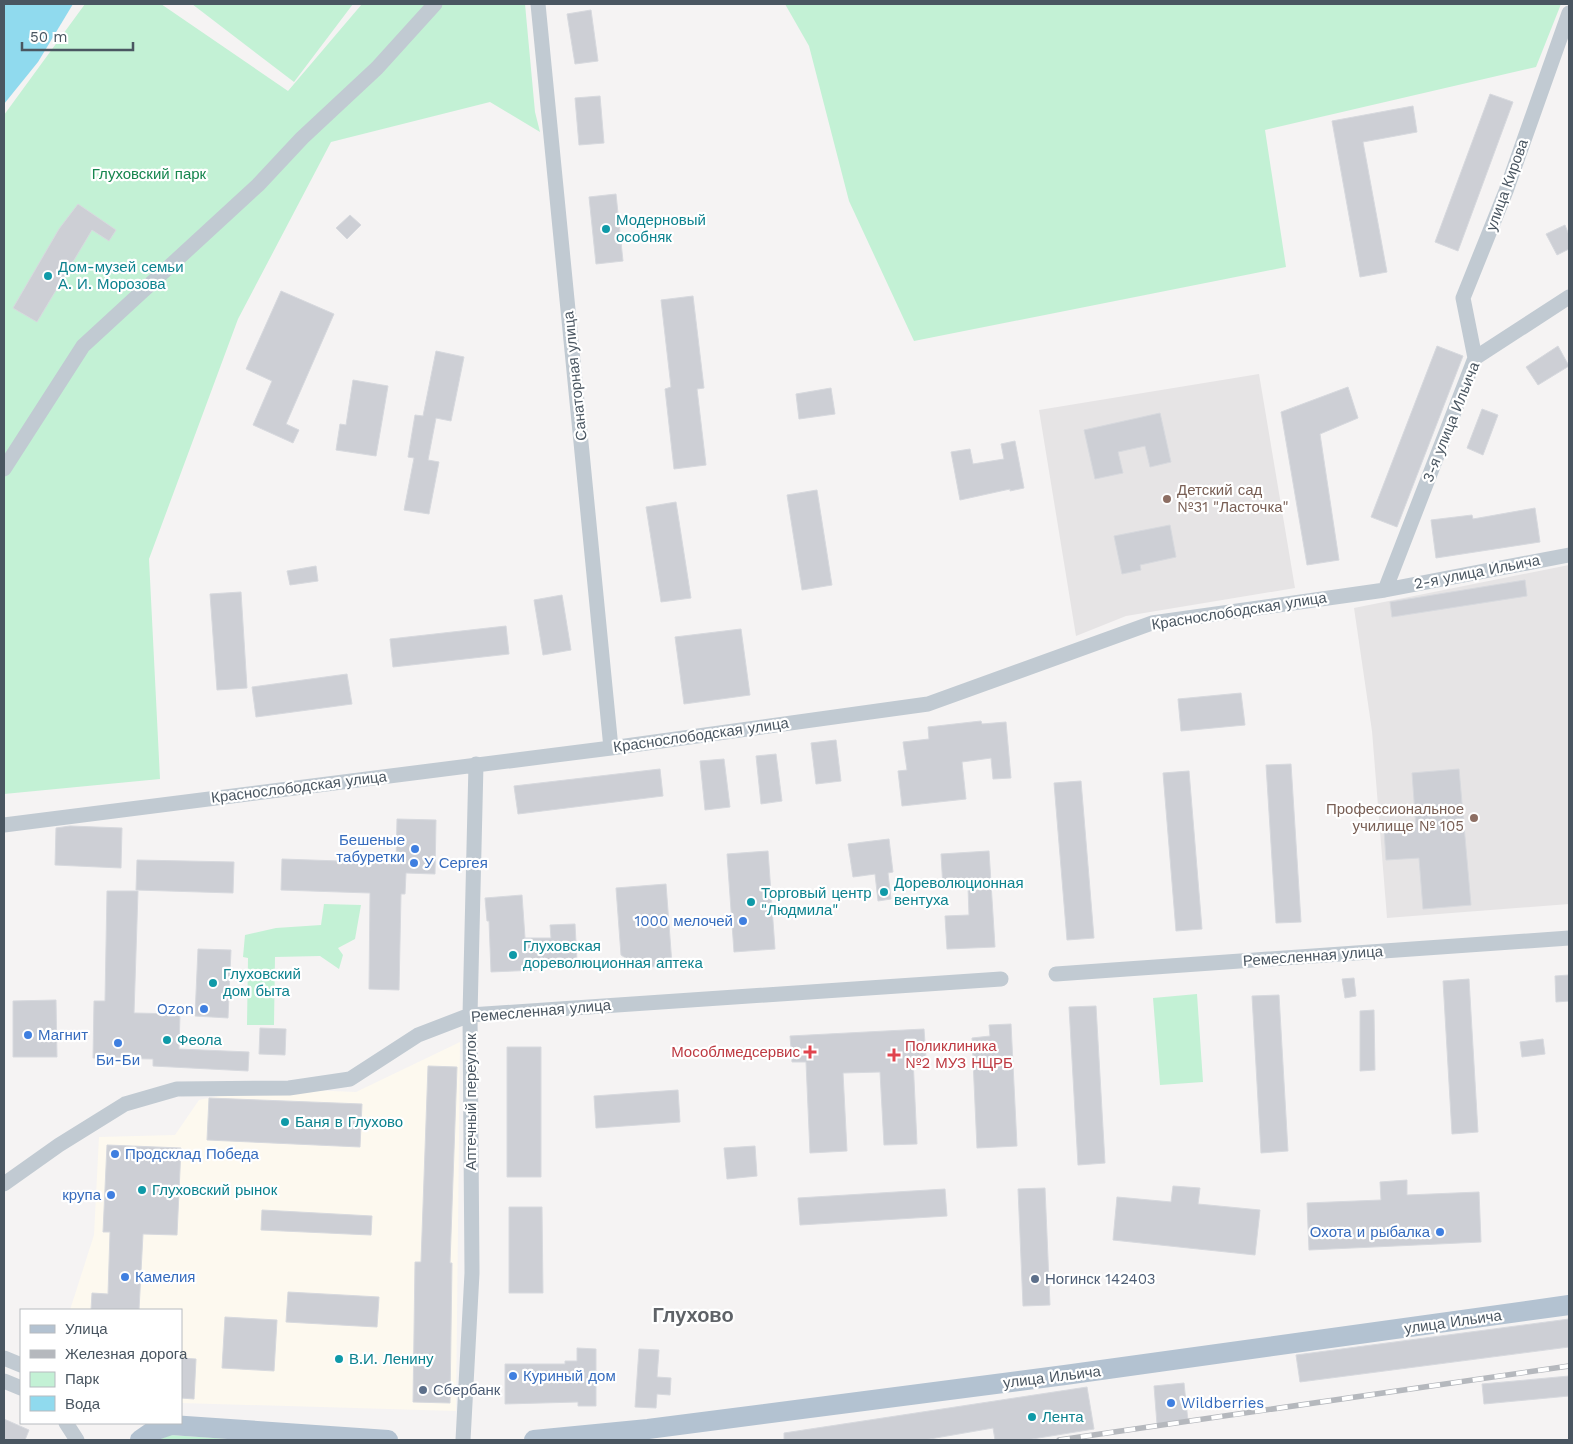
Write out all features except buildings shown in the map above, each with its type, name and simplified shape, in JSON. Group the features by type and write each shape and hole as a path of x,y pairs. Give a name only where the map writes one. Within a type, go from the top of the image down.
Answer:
{"main road":[{"name":"улица Ильича","path":"534,1440 648,1429 1046,1378 1569,1305"},
{"path":"140,1440 163,1424 258,1435 388,1440"}],"street":[{"path":"4,469 84,346 258,185 302,138 377,68 435,4"},
{"name":"Санаторная улица","path":"538,4 611,748"},
{"name":"улица Кирова","path":"1475,358 1463,298 1506,191 1569,13"},
{"name":"3-я улица Ильича","path":"1385,590 1475,358 1569,297"},
{"name":"2-я улица Ильича","path":"1385,590 1569,555"},
{"name":"Краснослободская улица","path":"4,825 611,748 928,704 1152,623 1385,590"},
{"name":"Аптечный переулок","path":"463,1440 472,1273 470,1015 476,764"},
{"name":"Ремесленная улица","path":"1056,974 1569,938"},
{"name":"Ремесленная улица","path":"4,1184 60,1145 125,1104 177,1089 289,1088 350,1079 418,1035 470,1015 1001,979"},
{"path":"4,1358 20,1365"},
{"path":"4,1381 20,1388"},
{"path":"67,1424 77,1440"}],"shaded area":[{"name":"Детский сад №31 \"Ласточка\"","path":"1259,374 1295,588 1126,616 1076,636 1039,410"},
{"name":"Профессиональное училище № 105","path":"1569,565 1569,904 1387,918 1372,731 1354,608"},
{"path":"460,1042 456,1411 182,1403 182,1309 70,1309 94,1235 99,1137 175,1135 199,1100 259,1088 356,1092"}],"green space":[{"name":"Глуховский парк","path":"85,4 161,4 288,91 362,4 525,4 535,112 540,132 490,102 331,142 238,319 149,559 160,779 4,794 4,115"},
{"path":"192,4 353,4 294,82"},
{"path":"785,4 1561,4 1536,67 1265,130 1286,267 914,341 849,201 809,46"},
{"path":"324,904 361,905 355,939 338,948 343,955 339,969 320,956 275,957 274,1025 247,1025 248,958 243,957 245,935 276,928 321,925"},
{"path":"1197,994 1203,1082 1160,1085 1153,998"},
{"path":"170,1435 244,1440 157,1440"}],"water":[{"path":"4,4 73,4 38,62 4,104"}],"railway":[{"path":"1059,1440 1569,1366"}],"place":[{"name":"Модерновый особняк","path":"606,229"},
{"name":"Дом-музей семьи А. И. Морозова","path":"48,276"},
{"name":"Детский сад №31 \"Ласточка\"","path":"1167,499"},
{"name":"Профессиональное училище № 105","path":"1474,818"},
{"name":"Бешеные табуретки","path":"415,849"},
{"name":"У Сергея","path":"414,863"},
{"name":"Дореволюционная вентуха","path":"884,892"},
{"name":"Торговый центр \"Людмила\"","path":"751,902"},
{"name":"1000 мелочей","path":"743,921"},
{"name":"Глуховская дореволюционная аптека","path":"513,955"},
{"name":"Глуховский дом быта","path":"213,983"},
{"name":"Ozon","path":"204,1009"},
{"name":"Магнит","path":"28,1035"},
{"name":"Феола","path":"167,1040"},
{"name":"Би-Би","path":"118,1043"},
{"name":"Мособлмедсервис","path":"810,1052"},
{"name":"Поликлиника №2 МУЗ НЦРБ","path":"894,1055"},
{"name":"Баня в Глухово","path":"285,1122"},
{"name":"Продсклад Победа","path":"115,1154"},
{"name":"Глуховский рынок","path":"142,1190"},
{"name":"крупа","path":"111,1195"},
{"name":"Охота и рыбалка","path":"1440,1232"},
{"name":"Камелия","path":"125,1277"},
{"name":"Ногинск 142403","path":"1035,1279"},
{"name":"В.И. Ленину","path":"339,1359"},
{"name":"Куриный дом","path":"513,1376"},
{"name":"Сбербанк","path":"423,1390"},
{"name":"Wildberries","path":"1171,1403"},
{"name":"Лента","path":"1032,1417"}],"district":[{"name":"Глухово","path":"693,1315"}]}
